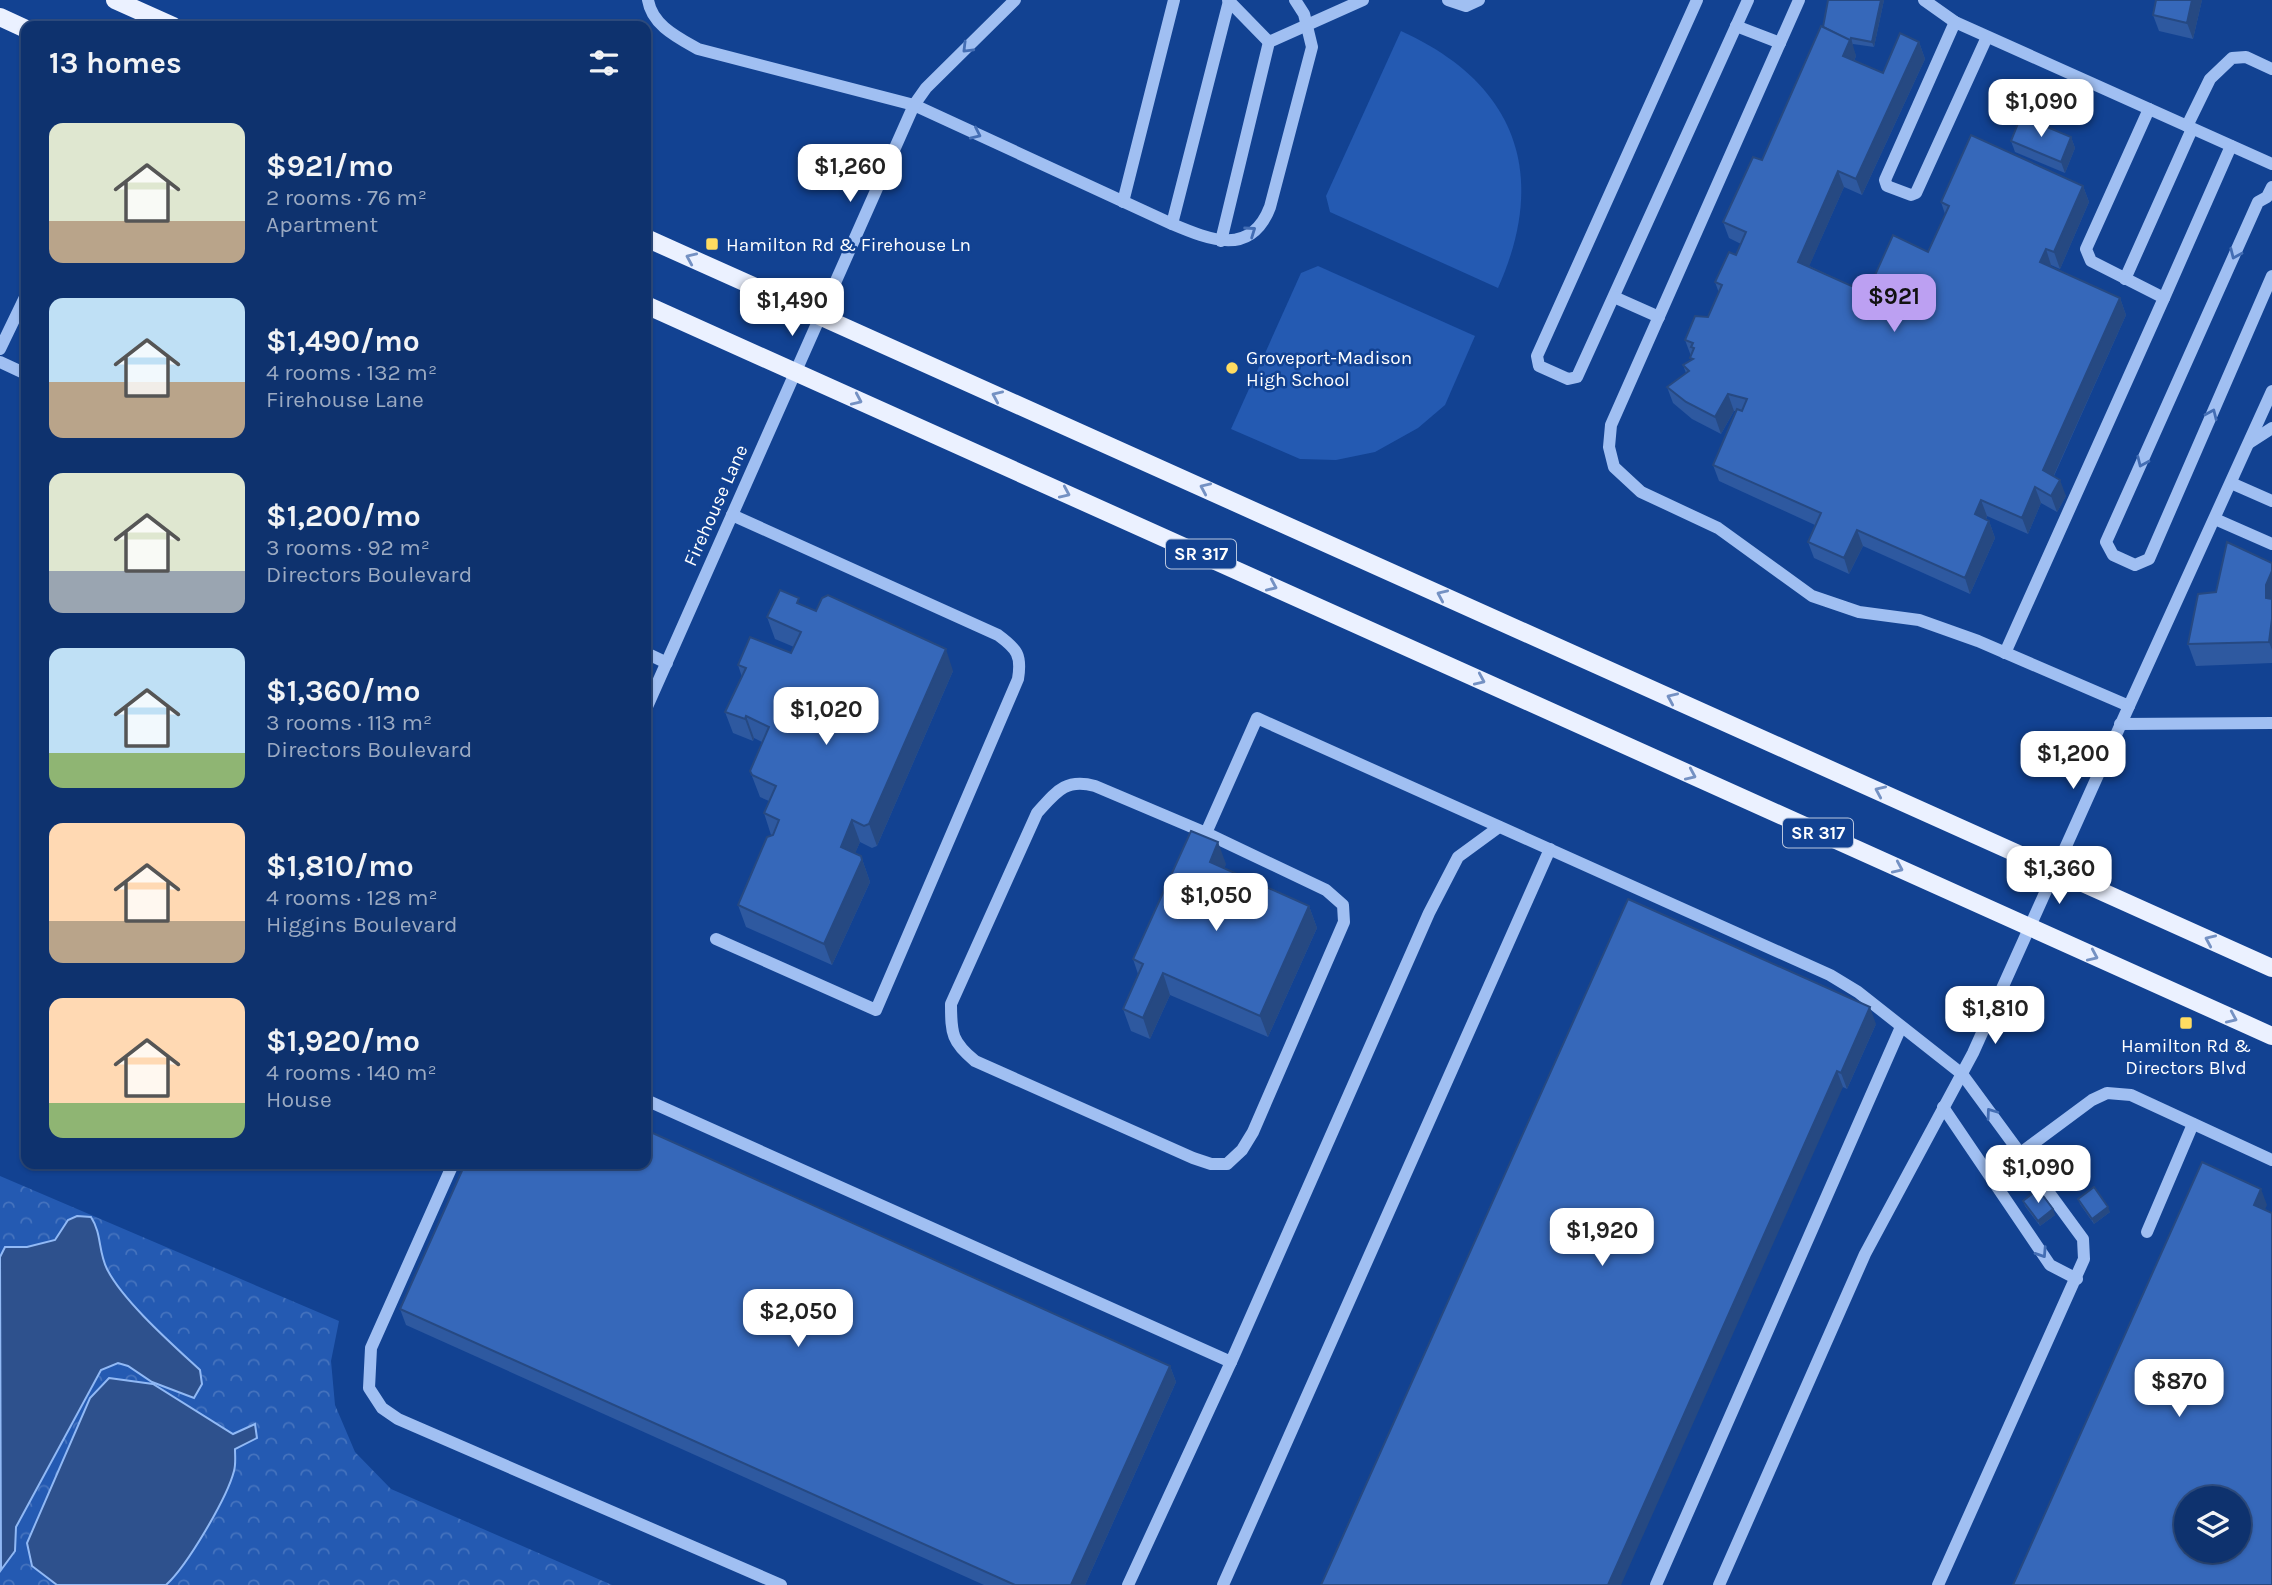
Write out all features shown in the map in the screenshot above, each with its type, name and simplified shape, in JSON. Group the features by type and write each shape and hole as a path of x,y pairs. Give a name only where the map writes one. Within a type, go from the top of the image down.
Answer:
{"main road":[{"path":"115,0 162,21"},
{"path":"0,17 21,27"},
{"path":"651,240 2272,968"},
{"name":"SR 317","path":"651,307 2272,1036"}],"street":[{"path":"648,0 649,10 668,33 698,49 914,105 1172,224 1204,238 1221,241 1247,236 1266,219 1312,47 1308,25 1295,0"},
{"name":"Firehouse Lane","path":"651,698 914,105 926,88 1015,0"},
{"path":"1124,202 1174,0"},
{"path":"1172,224 1229,0"},
{"path":"1229,0 1269,42"},
{"path":"1269,42 1363,0"},
{"path":"1448,0 1466,6 1479,0"},
{"path":"1697,0 1537,356 1539,366 1568,379 1577,377 1748,0"},
{"path":"1799,0 1611,425 1609,447 1614,467 1641,492 1718,528 1812,596 1859,612 1919,620 2129,706"},
{"path":"1924,0 1955,22 2272,164"},
{"path":"1955,22 1885,180 1887,186 1911,195 1916,193 1987,37"},
{"path":"1736,26 1780,43"},
{"path":"1221,241 1269,42"},
{"path":"2126,279 2210,79 2232,58 2246,57 2272,69"},
{"path":"2149,109 2086,249 2091,261 2164,298"},
{"path":"2005,653 2231,146"},
{"path":"2271,197 2258,202 2106,542 2107,550 2113,555 2136,565 2149,559 2272,276"},
{"path":"1614,297 1659,317"},
{"path":"0,349 21,305"},
{"path":"0,362 21,372"},
{"path":"1719,1585 1865,1254 1962,1074 2031,928 2120,724 2272,391"},
{"path":"2249,443 2272,428"},
{"path":"2231,483 2272,501"},
{"path":"716,939 876,1010 1018,679 1021,661 1012,646 998,635 732,515"},
{"path":"2215,519 2272,544"},
{"path":"651,655 667,663"},
{"path":"1206,833 1257,718 1830,975 1858,992 1962,1074 2083,1239 2084,1259 1938,1585"},
{"path":"2120,724 2272,723"},
{"path":"1078,782 1095,786 1206,833 1326,890 1343,905 1344,922 1253,1132 1242,1150 1227,1164 1211,1164 1193,1158 975,1061 957,1046 951,1029 951,1004 1037,813 1059,790 1078,782"},
{"path":"1128,1585 1231,1362 1429,913 1458,857 1499,827"},
{"path":"1223,1585 1550,849"},
{"path":"1656,1585 1901,1027"},
{"path":"1991,1175 2092,1100 2107,1093 2132,1095 2272,1160"},
{"path":"651,1102 1231,1362"},
{"path":"1943,1107 2050,1265 2077,1279"},
{"path":"2147,1232 2193,1124"},
{"path":"451,1169 371,1349 369,1388 382,1408 410,1424 781,1585"}],"green space":[{"path":"1401,31 1440,52 1472,77 1496,105 1512,136 1520,170 1521,207 1513,246 1498,288 1330,212 1326,196"},
{"path":"1318,266 1475,336 1445,405 1418,428 1375,452 1336,460 1300,459 1231,429 1301,273"},
{"path":"0,1176 339,1321 331,1361 335,1405 355,1452 391,1489 612,1585 0,1585"}],"shaded area":[{"path":"77,1216 91,1217 97,1230 104,1262 114,1282 149,1322 200,1370 202,1384 194,1398 152,1382 128,1366 118,1363 101,1370 16,1527 15,1551 1,1570 0,1257 5,1247 27,1247 55,1240 68,1220"},
{"path":"109,1378 153,1384 233,1434 255,1424 257,1438 235,1449 234,1471 215,1514 195,1548 166,1585 57,1585 32,1566 27,1543 90,1398"}],"building":[{"path":"1828,0 1881,0 1872,42 1851,38 1850,41 1823,27"},
{"path":"2156,0 2192,0 2187,23 2153,15"},
{"path":"1821,26 1850,40 1843,56 1883,73 1900,33 1919,42 1856,179 1838,171 1798,262 1867,293 1893,235 1928,252 1949,206 1941,202 1971,135 2083,186 2054,252 2046,249 2040,262 2120,298 2043,470 2060,480 2051,496 2035,487 2022,518 1981,500 1975,514 1989,521 1965,578 1857,530 1844,558 1808,542 1821,513 1713,465 1737,409 1742,411 1747,399 1728,394 1715,417 1686,402 1667,387 1689,371 1683,365 1693,359 1690,358 1694,348 1691,347 1693,343 1685,340 1695,316 1708,317 1722,285 1715,282 1729,252 1736,255 1746,232 1723,222 1753,157 1762,160"},
{"path":"2021,116 2071,137 2061,162 2011,141"},
{"path":"2227,542 2272,563 2272,571 2266,585 2266,598 2272,599 2269,642 2188,644 2198,594 2216,592"},
{"path":"780,590 799,598 797,603 816,611 822,598 828,595 946,649 869,824 864,826 852,820 841,847 861,856 862,860 824,944 738,905 767,837 773,835 779,820 764,813 776,786 752,775 750,771 769,727 746,716 745,719 725,712 746,668 738,665 750,637 791,653 801,632 767,617"},
{"path":"1191,831 1218,842 1210,862 1309,906 1260,1016 1163,973 1143,1018 1123,1009 1143,964 1133,959"},
{"path":"1628,899 1870,1007 1841,1073 1837,1071 1608,1585 1321,1585"},
{"path":"651,1132 1170,1366 1071,1585 1015,1585 400,1309 463,1169 651,1169"},
{"path":"2202,1162 2261,1189 2254,1205 2272,1213 2272,1585 2013,1585"},
{"path":"2094,1187 2108,1207 2092,1219 2078,1199"},
{"path":"2038,1189 2053,1209 2038,1221 2023,1201"}],"place":[{"name":"Hamilton Rd & Firehouse Ln","path":"712,244"},
{"name":"Groveport-Madison High School","path":"1232,368"},
{"name":"Hamilton Rd & Directors Blvd","path":"2186,1023"}]}
